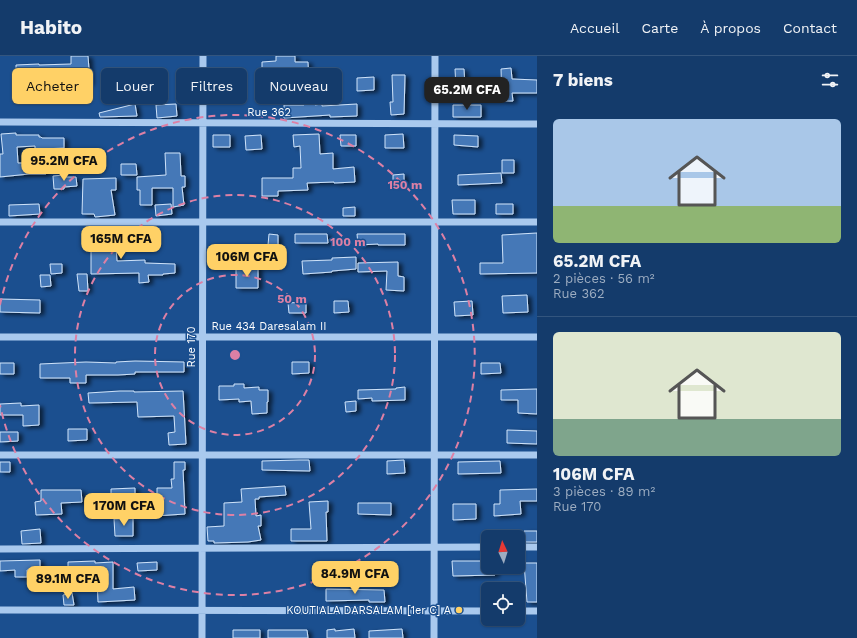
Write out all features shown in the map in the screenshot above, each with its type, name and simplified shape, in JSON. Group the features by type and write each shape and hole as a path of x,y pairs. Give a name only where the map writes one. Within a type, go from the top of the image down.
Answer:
{"street":[{"name":"Rue 170","path":"202,638 203,56"},
{"path":"434,638 435,56"},
{"name":"Rue 362","path":"0,122 537,124"},
{"path":"0,222 537,222"},
{"name":"Rue 434 Daresalam II","path":"0,337 537,337"},
{"path":"0,455 537,455"},
{"path":"0,549 481,547"},
{"path":"525,547 537,547"},
{"path":"0,610 481,610"},
{"path":"525,611 537,611"}],"building":[{"path":"71,56 88,56 89,68 16,68 16,65 71,64"},
{"path":"276,56 295,56 295,62 308,62 308,68 262,68 262,62 276,61"},
{"path":"511,68 512,79 537,80 537,93 512,93 513,101 502,101 501,69"},
{"path":"455,69 464,69 465,87 456,88"},
{"path":"392,75 405,75 404,114 391,115 390,102 393,102"},
{"path":"374,77 374,90 357,91 357,78"},
{"path":"135,104 137,116 100,117 99,113"},
{"path":"176,104 177,116 157,118 156,105"},
{"path":"322,104 322,106 357,104 357,116 330,117 330,115 284,118 284,105"},
{"path":"453,105 481,105 481,117 453,117"},
{"path":"16,133 16,135 39,135 39,137 42,138 64,138 64,148 43,149 46,174 0,177 0,154 3,154 1,134","holes":["35,146 36,163 18,163 17,147"]},
{"path":"319,134 320,154 333,153 333,169 354,167 355,182 307,183 308,190 278,191 278,196 262,196 262,178 293,178 293,168 301,168 300,146 294,147 293,135"},
{"path":"403,134 404,148 385,148 385,135"},
{"path":"213,135 230,135 230,147 213,147"},
{"path":"261,135 262,149 246,150 245,136"},
{"path":"340,135 356,135 356,146 341,146"},
{"path":"454,135 478,136 478,147 454,145"},
{"path":"165,153 180,153 181,176 185,176 185,187 182,187 184,205 173,207 173,188 152,188 152,205 140,205 140,190 137,190 137,177 166,175"},
{"path":"502,160 514,160 514,173 502,173"},
{"path":"121,164 136,164 137,175 121,175"},
{"path":"501,173 502,183 458,185 458,175"},
{"path":"404,174 404,183 393,184 393,175"},
{"path":"64,175 64,177 76,177 77,186 64,187 64,189 54,189 53,176"},
{"path":"116,178 116,190 111,190 115,215 95,217 94,214 82,214 83,179"},
{"path":"452,200 475,200 475,214 453,214"},
{"path":"39,204 40,214 9,216 9,205"},
{"path":"171,204 172,214 156,216 155,205"},
{"path":"496,204 513,204 513,214 496,214"},
{"path":"355,207 355,216 343,216 343,208"},
{"path":"537,233 537,273 480,274 480,263 503,263 502,235"},
{"path":"115,234 117,261 145,260 145,263 175,264 175,273 148,275 149,282 139,283 139,273 91,274 91,250 89,235"},
{"path":"269,234 278,235 278,245 268,245"},
{"path":"295,234 327,234 328,243 295,243"},
{"path":"357,234 405,234 405,245 358,245"},
{"path":"356,257 356,269 303,274 302,261 332,260 332,258"},
{"path":"398,262 398,276 404,277 404,291 386,290 387,271 358,272 358,263"},
{"path":"50,264 62,264 62,273 51,274"},
{"path":"258,267 258,288 236,288 236,268"},
{"path":"77,274 87,274 88,291 79,291"},
{"path":"40,275 50,275 51,286 41,287"},
{"path":"527,295 528,312 503,313 502,296"},
{"path":"0,299 40,300 40,313 0,312"},
{"path":"334,301 348,301 349,312 334,313"},
{"path":"472,301 473,315 455,316 454,302"},
{"path":"306,302 306,313 289,313 288,303"},
{"path":"135,361 184,362 184,372 135,372 135,374 86,375 86,383 70,383 70,378 40,378 40,364 86,362 116,363"},
{"path":"292,362 309,362 309,373 292,374"},
{"path":"0,363 14,363 14,374 0,374"},
{"path":"481,363 500,363 501,373 481,374"},
{"path":"234,384 244,384 244,388 259,387 259,390 268,390 267,413 252,414 251,401 239,402 239,399 219,400 219,386 234,386"},
{"path":"405,387 405,400 372,401 372,398 358,399 358,390 396,389"},
{"path":"537,389 537,414 518,413 518,400 501,400 501,390"},
{"path":"120,391 183,391 186,444 169,445 168,433 175,432 174,416 138,417 137,402 89,403 88,393"},
{"path":"356,401 356,411 346,412 345,402"},
{"path":"21,403 21,406 39,405 39,425 23,426 23,415 0,415 0,404"},
{"path":"68,429 87,429 87,440 68,441"},
{"path":"507,430 537,431 537,444 507,443"},
{"path":"0,432 18,432 18,441 0,442"},
{"path":"309,460 310,471 262,470 262,461"},
{"path":"404,460 405,473 387,474 387,461"},
{"path":"500,461 501,473 458,474 458,462"},
{"path":"0,462 10,462 10,472 0,472"},
{"path":"174,462 185,462 185,470 183,470 185,514 155,516 155,505 157,505 157,488 172,488 171,479 174,479"},
{"path":"285,486 286,495 259,497 259,499 255,499 256,516 261,515 261,526 258,526 261,540 214,543 214,541 208,541 207,527 224,526 224,503 242,502 241,489"},
{"path":"135,488 135,501 111,502 111,489"},
{"path":"537,489 537,501 520,501 521,514 494,516 494,504 500,504 500,490"},
{"path":"41,490 81,490 82,502 61,503 62,514 36,515 35,502 41,501"},
{"path":"328,501 328,512 326,512 327,541 291,541 291,529 311,529 309,502"},
{"path":"358,503 391,503 391,515 358,514"},
{"path":"453,504 476,504 476,519 453,520"},
{"path":"133,518 133,536 115,536 114,519"},
{"path":"40,529 41,543 22,544 21,531"},
{"path":"525,531 537,531 537,542 525,542"},
{"path":"40,560 40,570 27,570 27,577 15,577 15,570 0,571 0,561"},
{"path":"95,561 95,563 113,562 113,589 134,587 135,600 98,602 97,578 91,578 91,572 77,573 77,570 68,570 68,562"},
{"path":"452,561 481,561 481,574 495,574 495,575 453,576"},
{"path":"157,562 157,570 138,571 137,563"},
{"path":"525,563 537,563 537,602 527,602"},
{"path":"326,589 384,590 385,602 369,602 369,600 326,601"},
{"path":"72,593 74,605 64,605 63,595"},
{"path":"335,629 335,631 354,629 355,638 327,638 327,630"},
{"path":"402,629 403,638 369,638 369,631"},
{"path":"233,630 260,630 260,638 233,638"},
{"path":"268,630 307,630 308,638 268,638"}],"place":[{"name":"KOUTIALA DARSALAM [1er C] A","path":"459,610"}]}
